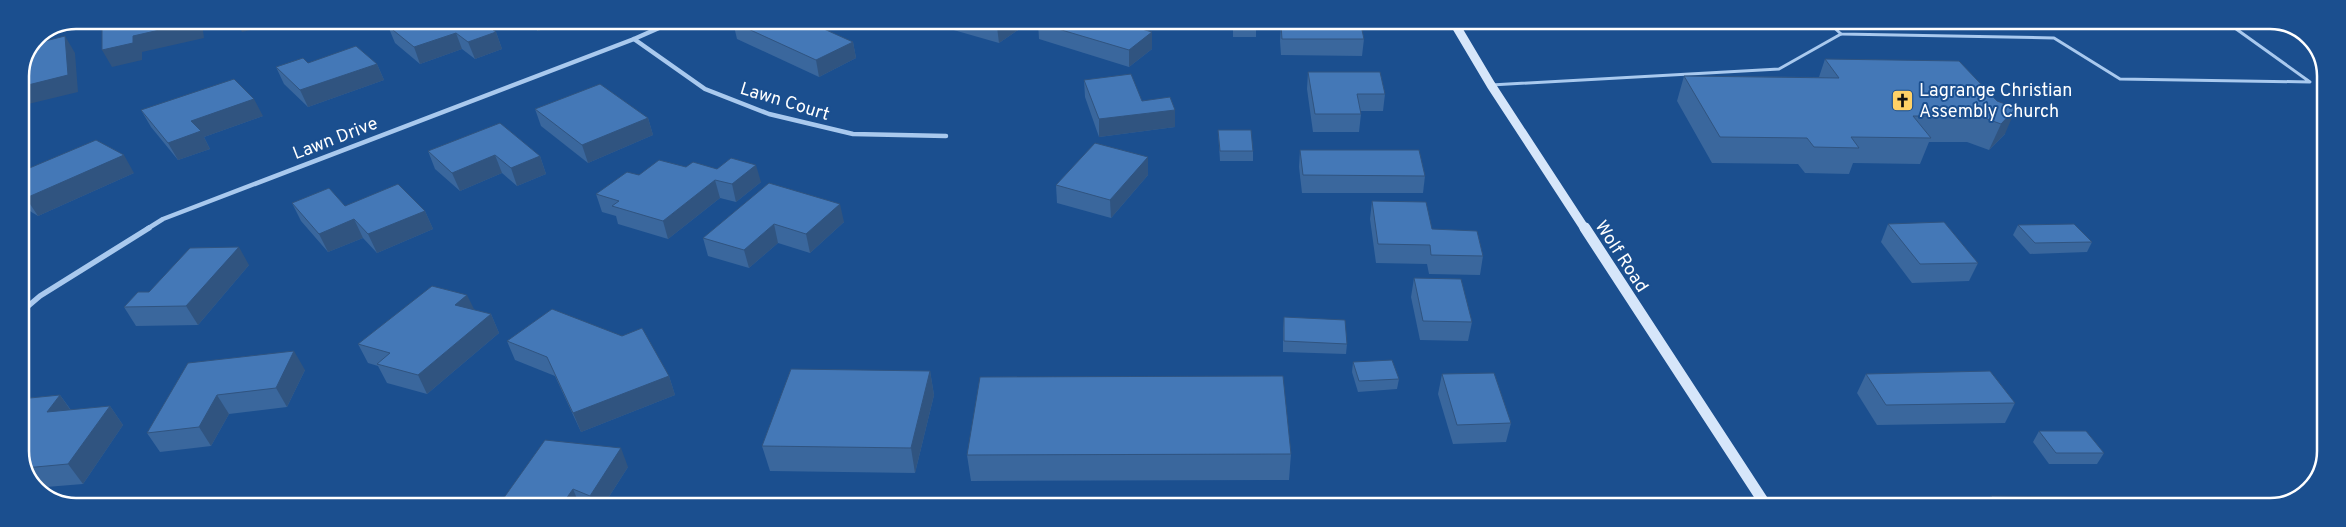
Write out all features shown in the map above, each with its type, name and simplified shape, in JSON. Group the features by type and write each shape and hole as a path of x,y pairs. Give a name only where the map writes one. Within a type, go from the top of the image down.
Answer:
{"main road":[{"name":"Wolf Road","path":"1458,29 1491,85 1761,498"}],"street":[{"name":"Lawn Drive","path":"29,305 40,296 162,219 657,29"},
{"name":"Lawn Court","path":"634,39 705,89 769,114 853,134 946,136"}],"lane":[{"path":"1836,29 1841,34"},
{"path":"1491,85 1780,69 1841,34 2054,38 2120,79 2310,82 2236,29"}],"building":[{"path":"102,29 164,29 133,36 133,43 102,50"},
{"path":"392,29 492,29 496,32 468,42 456,33 414,47"},
{"path":"748,29 824,29 853,42 816,60"},
{"path":"1058,29 1142,29 1152,32 1129,50"},
{"path":"1281,29 1362,29 1364,39 1282,39"},
{"path":"65,36 68,75 29,85 32,58 45,41"},
{"path":"356,46 377,64 300,90 276,67 303,58 308,63"},
{"path":"1825,59 1959,61 1997,101 2016,108 2001,124 1979,116 1913,116 1931,138 1851,137 1859,148 1814,147 1807,138 1720,137 1684,76 1839,78"},
{"path":"1308,72 1380,72 1385,94 1357,94 1361,114 1315,114"},
{"path":"1131,74 1142,101 1170,97 1175,110 1099,119 1084,80"},
{"path":"234,79 254,99 191,121 201,131 168,143 141,110"},
{"path":"600,84 648,118 582,145 535,109"},
{"path":"500,123 540,156 511,168 495,155 452,173 428,151"},
{"path":"1218,130 1251,130 1253,151 1220,151"},
{"path":"96,140 124,155 29,197 29,168"},
{"path":"1095,143 1148,157 1110,200 1056,185"},
{"path":"1300,150 1419,150 1425,176 1303,175"},
{"path":"731,158 756,165 732,184 715,180 663,221 612,206 619,201 596,194 627,172 639,175 659,160 686,167 693,162 717,169"},
{"path":"769,183 840,204 806,234 774,224 744,250 703,238"},
{"path":"398,184 425,211 368,234 354,219 319,234 292,203 329,188 345,206"},
{"path":"1372,201 1426,202 1432,229 1477,231 1483,256 1431,255 1430,245 1378,244"},
{"path":"1944,222 1978,263 1920,264 1888,224"},
{"path":"2074,224 2092,242 2035,243 2018,225"},
{"path":"239,247 186,306 124,307 138,292 149,292 190,248"},
{"path":"1414,278 1461,279 1472,322 1423,321"},
{"path":"432,286 467,295 455,305 491,314 418,375 377,364 390,353 358,344"},
{"path":"552,309 622,336 642,328 669,376 573,413 547,357 507,341"},
{"path":"1284,317 1345,320 1347,344 1284,341"},
{"path":"294,351 276,388 217,395 199,427 147,433 188,363"},
{"path":"1392,360 1399,379 1359,381 1353,362"},
{"path":"791,369 930,371 911,448 762,446"},
{"path":"1990,371 2015,403 1886,405 1866,374"},
{"path":"1494,373 1511,423 1457,425 1442,374"},
{"path":"1283,376 1291,454 967,455 980,377"},
{"path":"60,395 47,412 110,406 68,464 32,467 29,454 29,398"},
{"path":"2039,431 2086,431 2104,453 2056,453"},
{"path":"545,440 621,448 590,496 573,489 567,498 504,498"},
{"path":"1991,496 2071,498 1992,498"}],"place":[{"name":"Lagrange Christian Assembly Church","path":"1903,100"}]}
